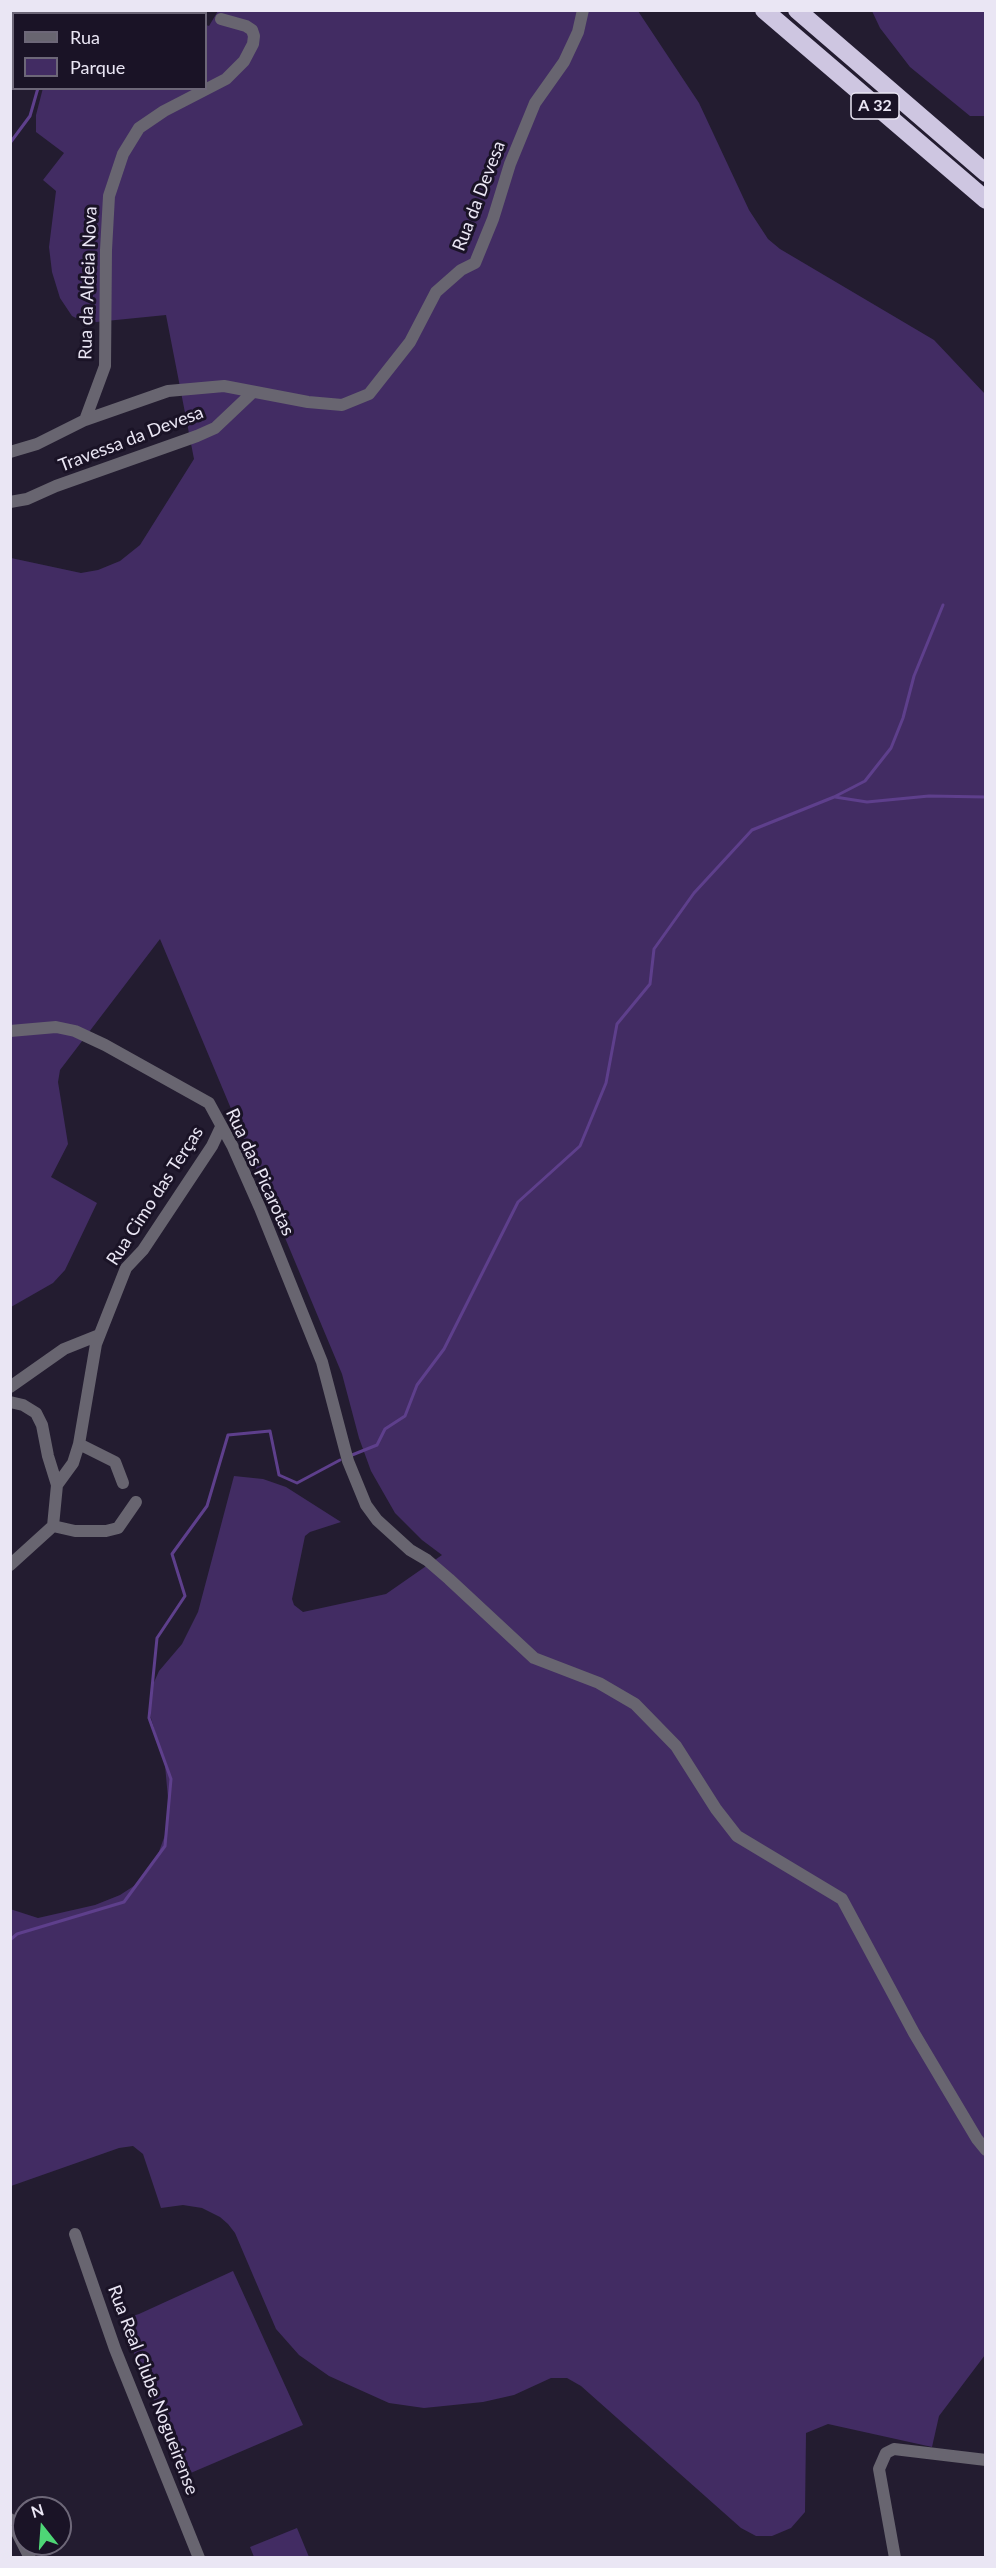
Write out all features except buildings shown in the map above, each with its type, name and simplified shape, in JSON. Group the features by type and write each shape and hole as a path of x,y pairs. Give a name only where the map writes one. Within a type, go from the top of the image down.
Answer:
{"highway":[{"name":"A 32","path":"764,10 986,200"},
{"name":"A 32","path":"798,10 986,173"}],"street":[{"name":"Rua da Devesa","path":"10,452 37,444 85,420 168,391 224,386 308,402 342,405 369,394 410,342 436,292 461,270 475,263 493,219 510,164 535,103 564,62 578,32 583,10"},
{"name":"Rua da Aldeia Nova","path":"207,90 226,80 244,61 253,44 252,30 221,19"},
{"name":"Rua da Aldeia Nova","path":"85,420 105,366 109,196 123,154 139,128 164,111 206,90"},
{"name":"Travessa da Devesa","path":"10,502 27,500 56,486 197,436 214,428 253,392"},
{"name":"Rua das Picarotas","path":"10,1030 57,1027 75,1031 105,1045 209,1103 260,1208 322,1362 348,1461 366,1505 376,1520 449,1579 534,1658 599,1683 635,1704 676,1746 716,1809 737,1836 842,1899 914,2033 977,2139 986,2150"},
{"name":"Rua Cimo das Terças","path":"57,1485 73,1463 79,1444 99,1335 126,1268 143,1250 212,1146 221,1127"},
{"path":"10,1388 64,1349 99,1335"},
{"path":"10,1402 23,1405 36,1413 42,1425 57,1485 54,1526 10,1565"},
{"path":"79,1444 116,1462 123,1483"},
{"path":"54,1526 75,1531 106,1531 118,1528 136,1502"},
{"name":"Rua Real Clube Nogueirense","path":"75,2234 115,2349 199,2558"},
{"path":"895,2558 879,2469 886,2453 894,2449 986,2460"},
{"path":"10,2518 30,2558"}],"green space":[{"path":"170,11 174,12 100,12"},
{"path":"218,11 638,11 699,103 749,210 768,239 780,249 934,340 985,394 985,2355 939,2416 932,2447 828,2424 806,2433 805,2512 791,2528 772,2536 756,2536 741,2528 581,2386 567,2378 551,2378 514,2395 483,2402 424,2408 389,2403 329,2376 299,2355 276,2329 235,2233 228,2224 202,2208 183,2205 161,2208 143,2154 133,2146 119,2148 11,2186 10,1909 38,1918 95,1905 120,1895 140,1882 156,1860 165,1835 169,1809 165,1765 151,1718 151,1689 159,1671 182,1644 198,1612 234,1476 263,1479 286,1487 341,1522 310,1532 305,1536 292,1599 294,1605 303,1612 386,1594 442,1555 422,1540 395,1513 371,1471 359,1438 342,1374 160,939 60,1070 58,1082 68,1144 51,1177 97,1203 65,1270 53,1283 11,1307 11,558 81,573 98,570 120,561 140,545 194,459 166,315 86,323 72,316 60,298 52,272 49,247 56,191 43,180 64,153 36,132 36,115 42,90 207,90 207,25 209,26"},
{"path":"872,11 985,11 985,116 970,116 910,67 880,28"},
{"path":"233,2271 303,2425 186,2475 120,2320 139,2314"},
{"path":"297,2528 309,2557 254,2557 250,2547"}],"waterway":[{"path":"10,143 30,116 37,90"},
{"path":"352,1455 377,1445 385,1429 405,1416 417,1385 444,1349 518,1202 580,1146 606,1083 617,1024 650,984 654,949 694,893 752,830 834,797 865,781 891,748 903,718 914,676 943,605"},
{"path":"835,797 867,802 929,796 986,797"},
{"path":"10,1940 17,1934 124,1902 165,1846 171,1779 149,1718 157,1638 185,1596 172,1554 207,1506 228,1435 270,1431 279,1475 297,1483 340,1460"}]}
